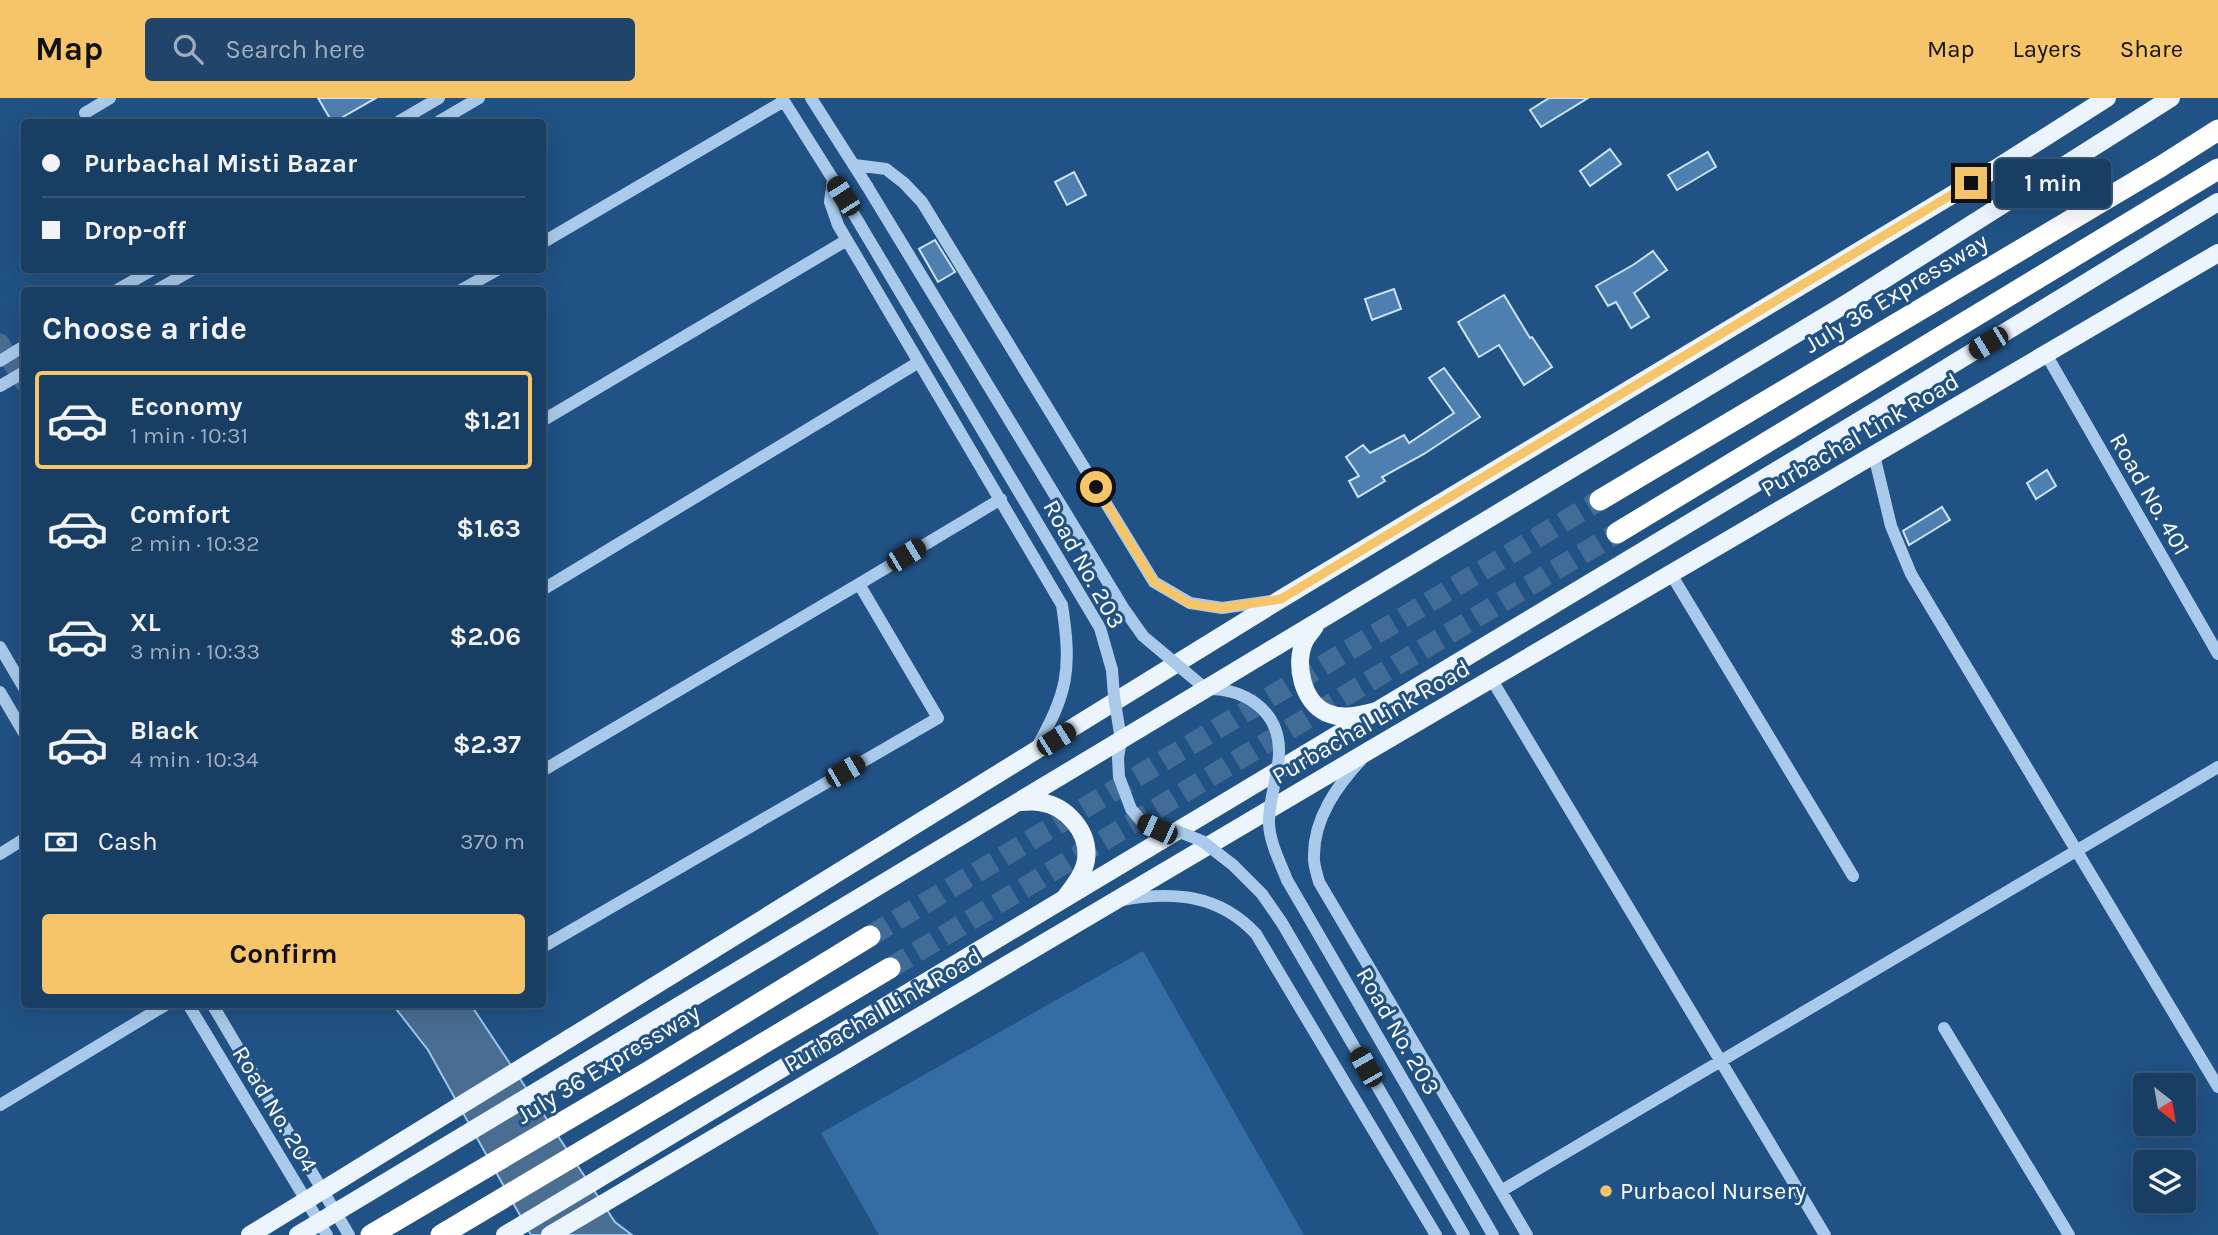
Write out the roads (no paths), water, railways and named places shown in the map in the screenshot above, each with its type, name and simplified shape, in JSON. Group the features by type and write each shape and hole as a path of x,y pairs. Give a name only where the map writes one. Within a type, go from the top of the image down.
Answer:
{"highway":[{"name":"July 36 Expressway","path":"1600,500 2218,130"},
{"path":"1617,533 2218,169"},
{"name":"July 36 Expressway","path":"371,1235 648,1072 870,936"},
{"path":"441,1235 890,968"}],"main road":[{"path":"250,1235 1281,599 1994,169 2107,98"},
{"path":"298,1235 1844,305 2171,98"},
{"path":"505,1235 1899,397 2218,202"},
{"name":"Purbachal Link Road","path":"550,1235 2218,253"},
{"path":"1319,621 1306,639 1301,655 1300,668 1311,699 1325,713 1339,716 1355,717 1377,711"},
{"path":"1018,802 1039,802 1060,808 1076,824 1084,839 1086,859 1081,874 1065,898"}],"street":[{"path":"85,113 110,98"},
{"path":"403,119 439,98"},
{"path":"443,119 479,98"},
{"name":"Road No. 203","path":"811,98 855,165 1124,609 1143,636 1206,689 1223,688 1236,691 1255,701 1269,717 1277,732 1280,751 1269,824 1272,842 1287,880 1493,1235"},
{"path":"546,241 783,100"},
{"name":"Road No. 203","path":"783,100 1100,628 1112,670 1121,740 1119,777 1130,809 1143,822 1157,829 1177,831 1202,841 1233,865 1262,894 1282,923 1464,1235"},
{"name":"Road No. 203","path":"855,165 886,169 922,202 1154,582 1190,604 1222,608 1281,599"},
{"name":"Road No. 203","path":"832,179 830,202 838,225 1062,605 1067,642 1063,692 1053,719 1033,753"},
{"path":"546,419 847,240"},
{"path":"122,287 147,273"},
{"path":"163,287 187,273"},
{"path":"466,287 492,273"},
{"path":"0,360 21,348"},
{"name":"Road No. 401","path":"2046,354 2218,654"},
{"path":"546,588 919,362"},
{"path":"0,386 21,374"},
{"path":"1874,455 1891,526 1911,574 2218,1087"},
{"path":"546,769 1001,499"},
{"path":"1671,575 1853,876"},
{"path":"546,945 938,718 859,584"},
{"path":"0,647 21,683"},
{"path":"1492,680 1825,1235"},
{"path":"0,692 21,728"},
{"name":"Road No. 203","path":"1370,750 1345,778 1328,804 1319,828 1314,855 1319,883 1527,1235"},
{"path":"1501,1191 2218,767"},
{"path":"0,854 21,841"},
{"path":"1116,901 1148,895 1202,900 1226,908 1242,918 1256,934 1436,1235"},
{"path":"0,1105 160,1008"},
{"name":"Road No. 204","path":"190,1008 327,1235"},
{"name":"Road No. 204","path":"214,1008 349,1235"},
{"path":"1944,1028 2069,1235"}],"waterway":[{"path":"0,343 21,377"}],"tunnel":[{"path":"870,936 1600,500"},
{"path":"890,968 1617,533"}],"place":[{"name":"Purbacol Nursery","path":"1606,1191"}]}
